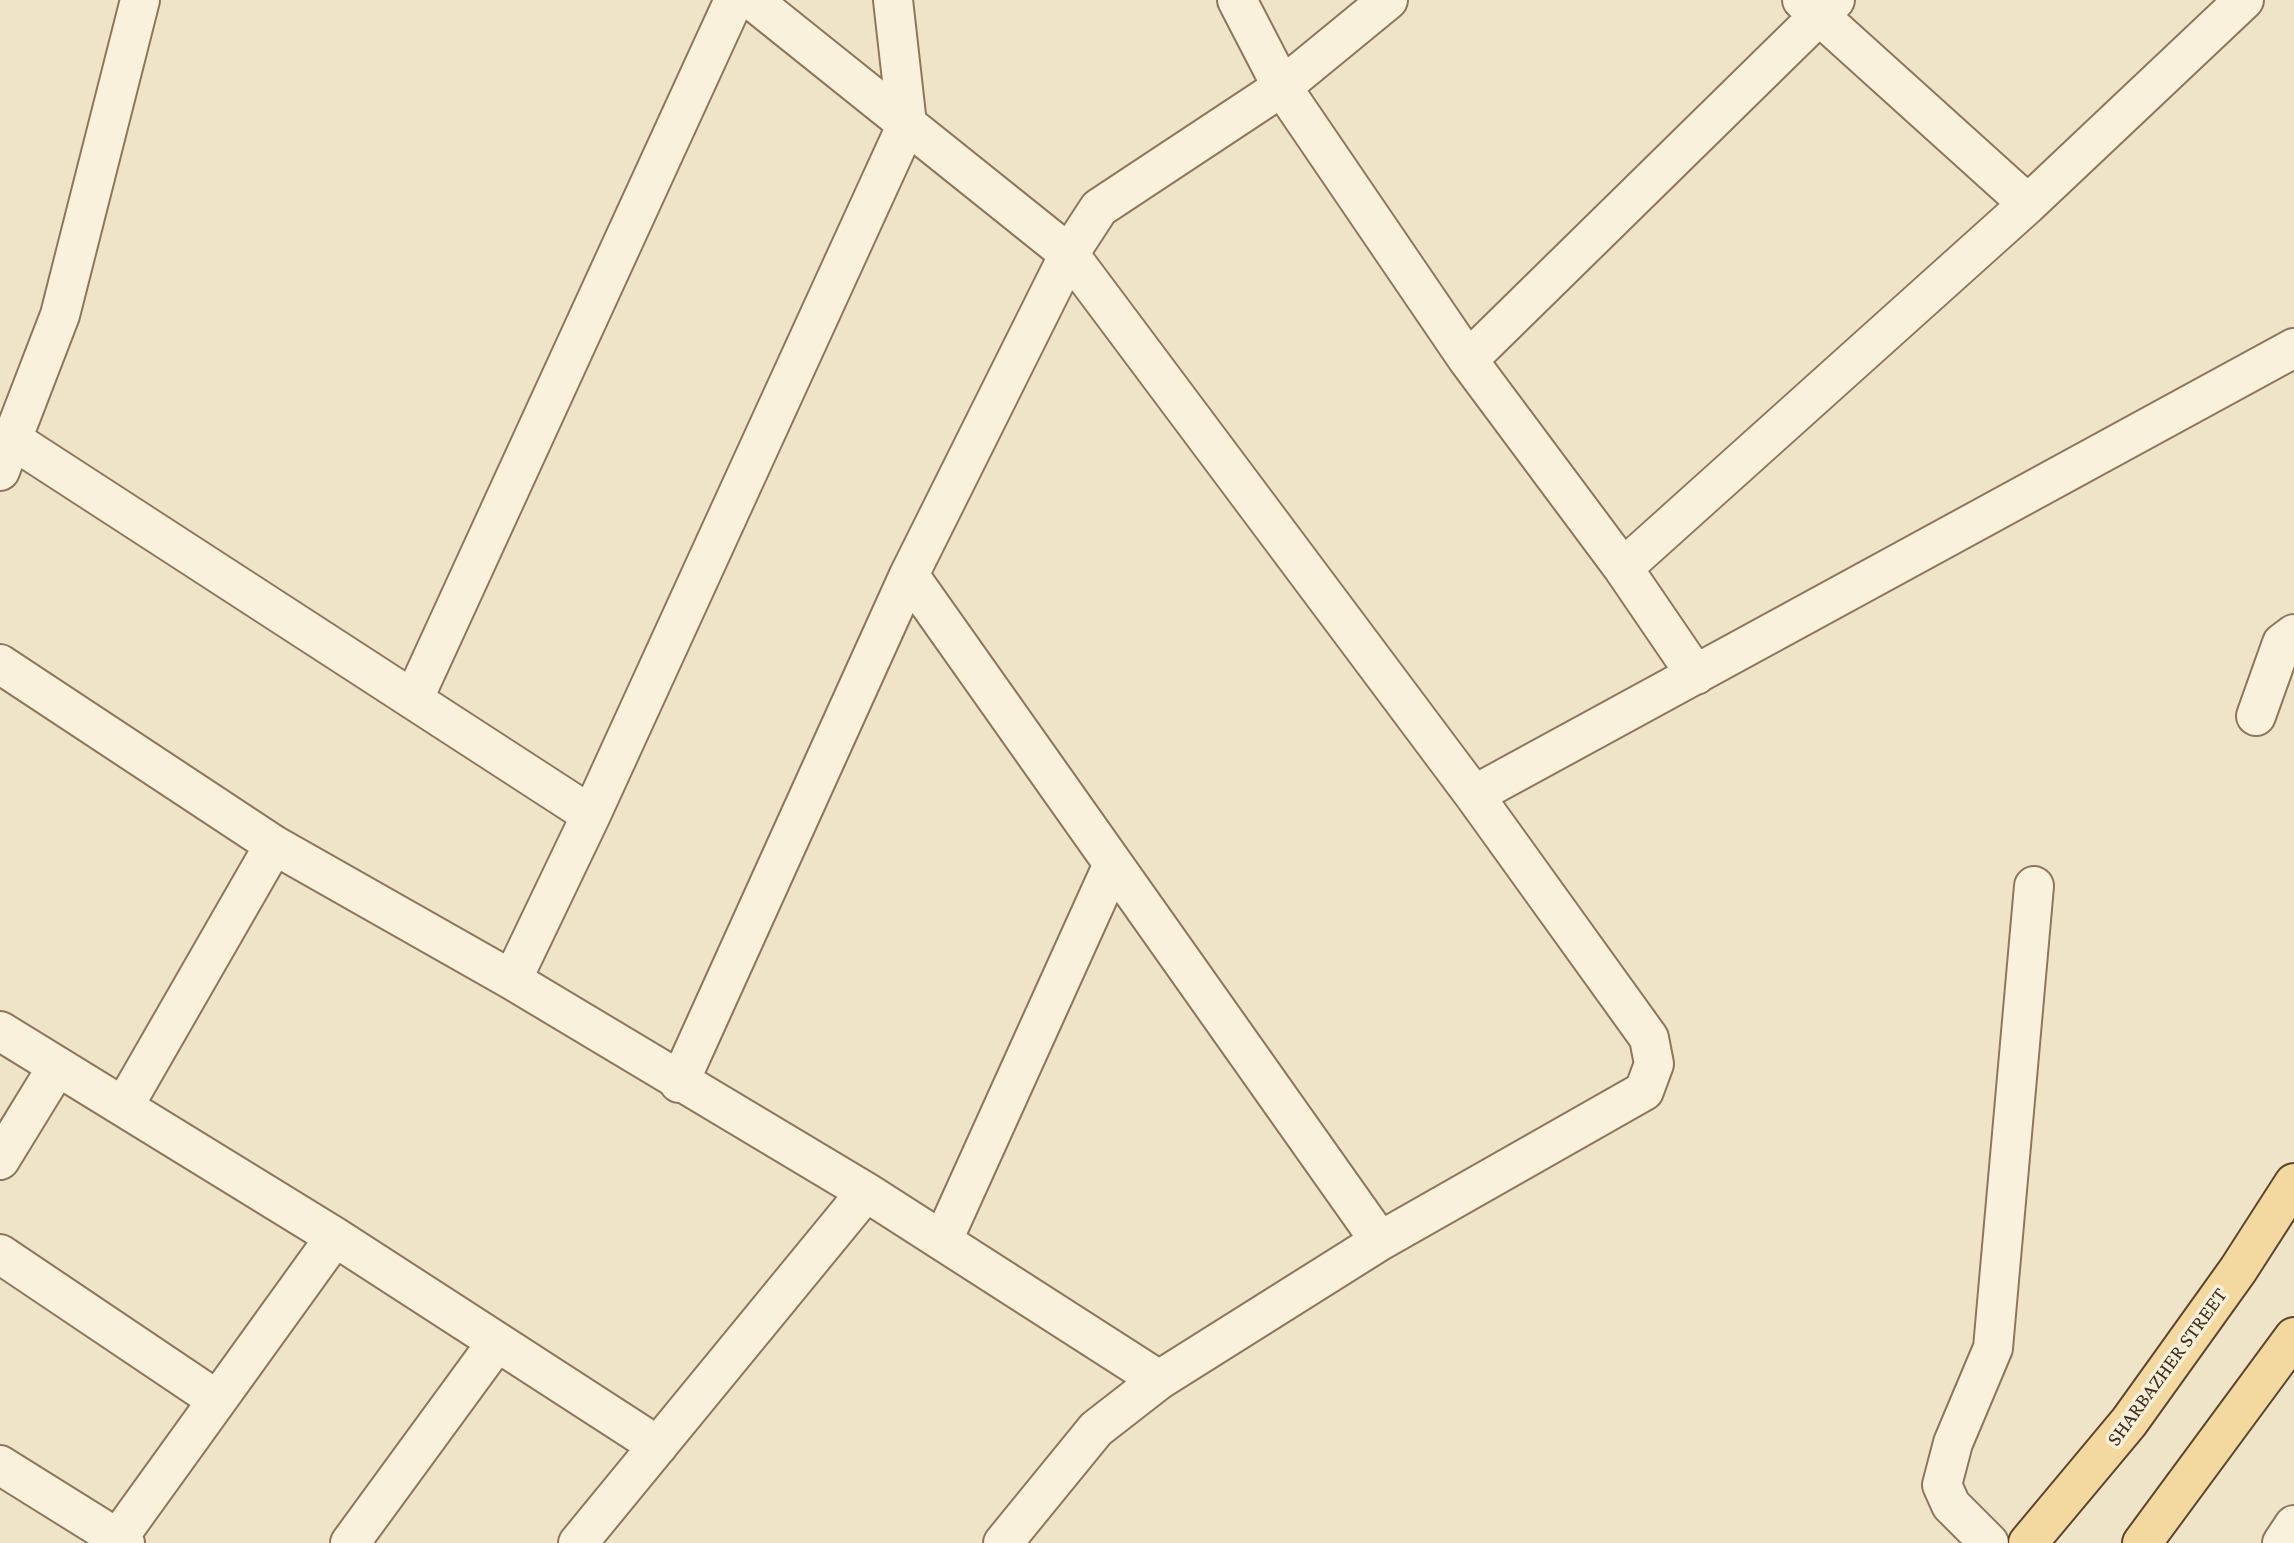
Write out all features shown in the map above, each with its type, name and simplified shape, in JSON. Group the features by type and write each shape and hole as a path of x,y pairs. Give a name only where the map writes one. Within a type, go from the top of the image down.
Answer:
{"main road":[{"name":"SHARBAZHER STREET","path":"2028,1543 2129,1422 2183,1349 2294,1183"},
{"path":"2142,1543 2294,1337"}],"street":[{"path":"140,0 60,315 6,455 414,698 591,815"},
{"path":"414,698 734,0"},
{"path":"752,0 1069,254 1474,795 1649,1038 1654,1063 1644,1091 1380,1241 1159,1380 1096,1429 1003,1543"},
{"path":"512,980 591,815 907,124 893,0"},
{"path":"1237,0 1282,87 1468,360 1622,568 1696,675"},
{"path":"679,1083 909,575 1069,254 1099,208 1282,87 1388,0"},
{"path":"1622,568 2028,204 2244,0"},
{"path":"1468,360 1818,5 2028,204"},
{"path":"1474,795 2294,348"},
{"path":"909,575 1380,1241"},
{"path":"2256,716 2282,643 2294,635"},
{"path":"0,664 274,845 512,980 679,1083 866,1192 1159,1380"},
{"path":"124,1106 274,845"},
{"path":"943,1240 1113,864"},
{"path":"1989,1543 1951,1505 1942,1485 1953,1443 1993,1348 2034,886"},
{"path":"0,1031 335,1237 658,1446"},
{"path":"0,1160 57,1067"},
{"path":"578,1543 866,1192"},
{"path":"0,1465 121,1541 335,1237"},
{"path":"0,1254 218,1400"},
{"path":"350,1543 498,1342"},
{"path":"2282,1543 2294,1525"}]}
